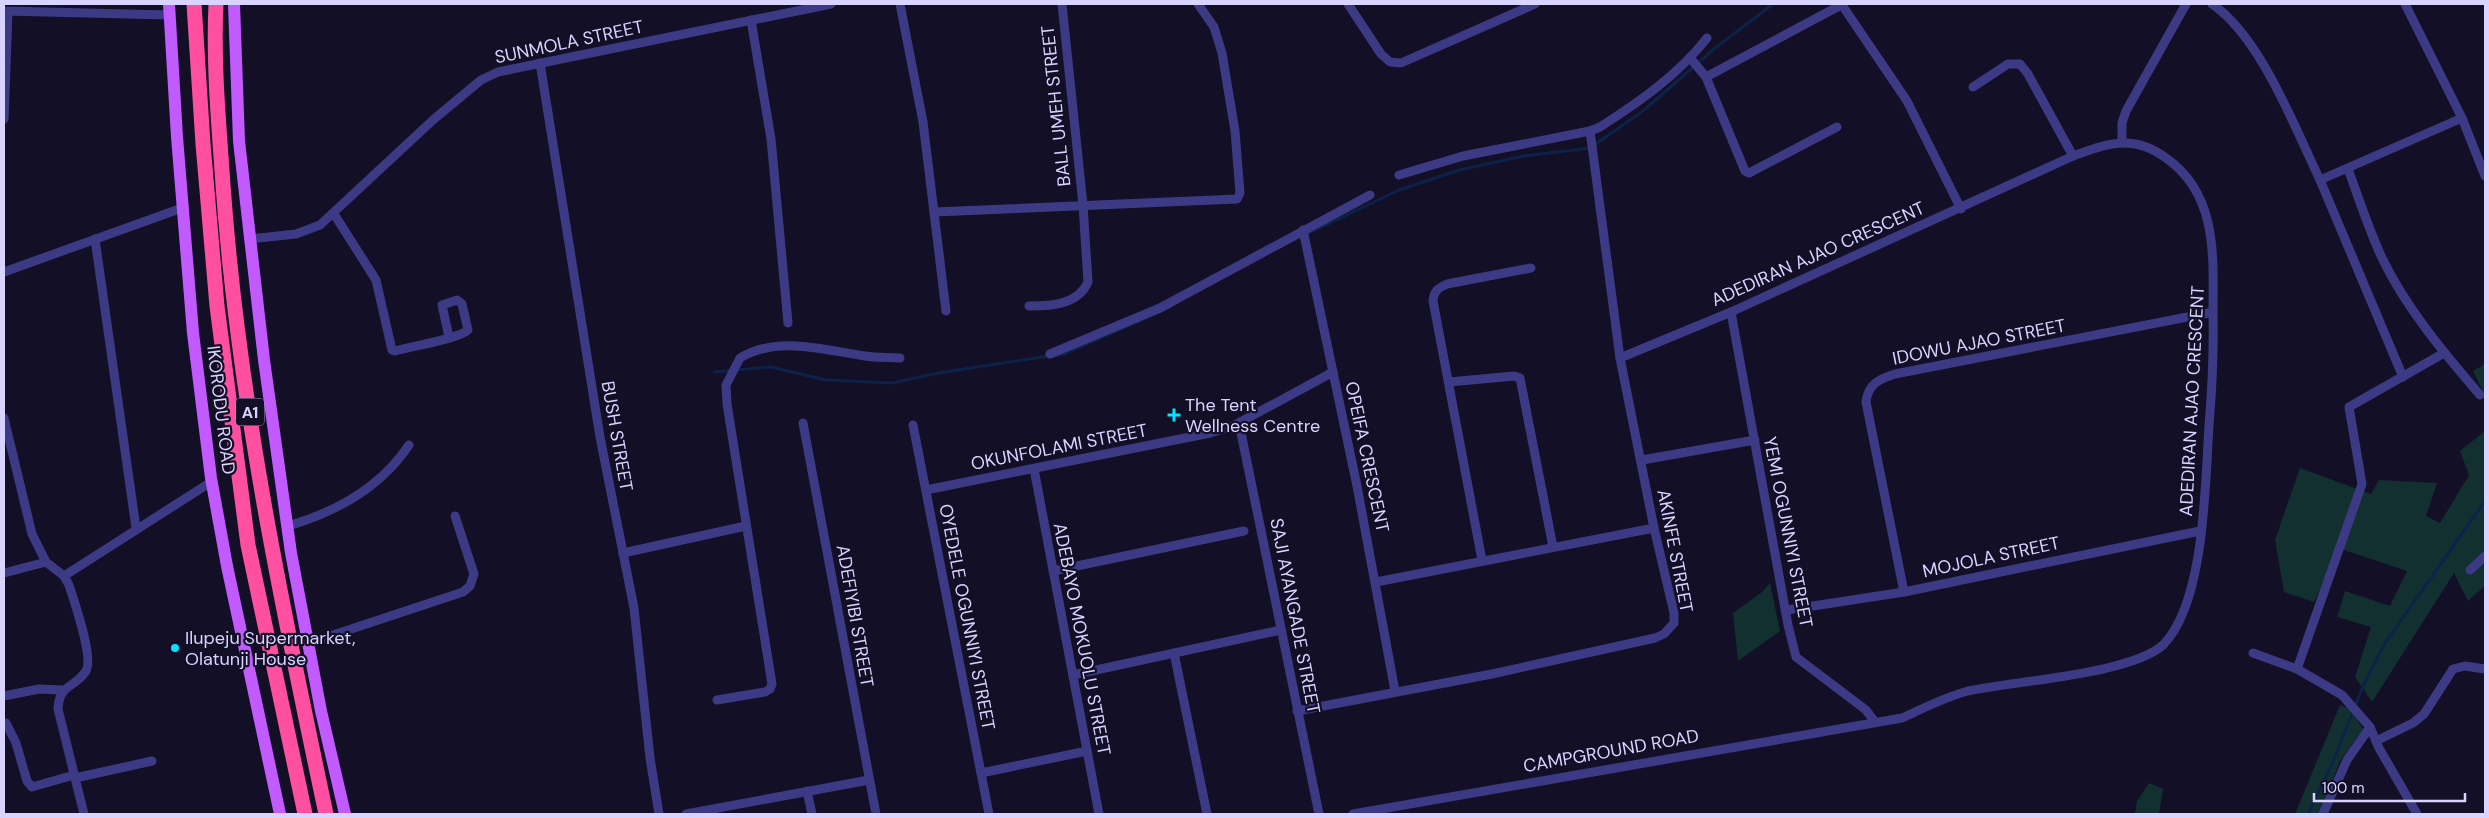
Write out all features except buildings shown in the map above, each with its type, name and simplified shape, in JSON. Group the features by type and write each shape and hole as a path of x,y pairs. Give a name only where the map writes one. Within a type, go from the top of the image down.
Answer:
{"highway":[{"name":"IKORODU ROAD","path":"194,4 203,144 217,306 248,544 305,814"},
{"name":"IKORODU ROAD","path":"216,4 216,61 225,213 242,363 270,539 326,814"},
{"path":"322,794 332,814"}],"main road":[{"path":"234,4 239,141 262,350 307,641 345,814"},
{"name":"IKORODU ROAD","path":"169,9 182,208 193,333 211,482 280,814"}],"street":[{"name":"SUNMOLA STREET","path":"250,239 281,237 311,230 334,214 397,152 481,80 498,72 831,4"},
{"path":"900,4 916,78 946,311"},
{"name":"BALL UMEH STREET","path":"1029,306 1048,306 1075,299 1084,292 1088,282 1083,205 1062,4"},
{"path":"934,212 1233,199 1239,196 1235,131 1224,61 1214,27 1198,4"},
{"path":"1348,4 1381,54 1390,62 1401,62 1535,4"},
{"path":"1706,77 1842,4 1907,101 1961,209"},
{"path":"2122,143 2122,123 2126,111 2186,4"},
{"path":"2212,4 2244,35 2272,82 2320,180 2403,377"},
{"path":"2406,4 2481,155 2485,176"},
{"path":"4,119 6,12 169,9"},
{"path":"751,20 771,139 788,323"},
{"path":"1399,175 1463,156 1591,135 1694,63 1707,38"},
{"name":"BUSH STREET","path":"540,63 600,437 638,635 650,758 659,814"},
{"path":"1694,63 1706,77 1745,171 1749,173 1836,127"},
{"path":"1973,87 2008,64 2020,64 2028,74 2073,156"},
{"path":"2320,180 2348,170 2462,118"},
{"name":"AKINFE STREET","path":"1298,711 1492,674 1655,638 1664,634 1674,623 1674,613 1654,528 1642,460 1620,358 1591,135"},
{"name":"ADEDIRAN AJAO CRESCENT","path":"1620,358 1731,312 1961,209 2073,156 2101,146 2122,143 2138,144 2162,155 2182,171 2191,182 2200,202 2212,239 2215,278 2213,377 2200,531 2185,608 2165,643 2146,657 2123,665 1952,695 1902,718 1875,722"},
{"path":"2348,170 2382,258 2397,285 2444,353 2480,394"},
{"path":"1050,354 1160,308 1303,234 1370,195"},
{"path":"4,272 182,208"},
{"path":"334,214 376,280 392,350 449,338"},
{"name":"OPEIFA CRESCENT","path":"1303,234 1376,582 1395,691"},
{"path":"95,239 136,528"},
{"path":"1482,560 1433,301 1434,294 1439,287 1447,284 1531,268"},
{"name":"YEMI OGUNNIYI STREET","path":"1731,312 1796,657 1866,710 1875,722"},
{"name":"IDOWU AJAO STREET","path":"1904,592 1866,402 1871,387 1876,381 1895,374 2213,312"},
{"path":"717,700 765,692 770,689 772,684 746,526 726,385 740,358 776,346 811,347 868,357 900,358"},
{"path":"2298,669 2362,484 2349,407 2444,353"},
{"name":"OKUNFOLAMI STREET","path":"926,490 1201,435 1239,423 1333,372"},
{"path":"1449,382 1514,376 1520,378 1553,547"},
{"path":"4,418 32,534 46,562 64,576 72,596 88,664 85,672 62,690 58,709 84,814"},
{"name":"SAJI AYANGADE STREET","path":"1239,423 1320,814"},
{"name":"ADEFIYIBI STREET","path":"803,424 876,814"},
{"name":"OYEDELE OGUNNIYI STREET","path":"913,425 989,814"},
{"path":"1642,460 1755,440"},
{"path":"288,526 319,515 350,500 372,485 398,462 409,445"},
{"name":"ADEBAYO MOKUOLU STREET","path":"1034,469 1099,814"},
{"path":"64,576 136,528 211,482"},
{"path":"307,641 324,638 463,592 470,586 474,574 455,516"},
{"path":"623,552 746,526"},
{"path":"1376,582 1654,528"},
{"path":"1052,571 1244,530"},
{"name":"MOJOLA STREET","path":"1787,610 1904,592 2200,531"},
{"path":"2470,570 2485,556"},
{"path":"4,573 46,562"},
{"path":"1073,675 1282,630"},
{"path":"1174,653 1207,814"},
{"path":"2253,653 2298,669 2342,695 2370,726 2376,741 2416,814"},
{"path":"2376,741 2413,723 2424,714 2453,668 2466,666 2485,669"},
{"path":"4,696 39,689 62,690"},
{"name":"CAMPGROUND ROAD","path":"1353,814 1875,722"},
{"path":"6,724 16,743 27,781 32,787 152,761"},
{"path":"2323,814 2346,760 2370,726"},
{"path":"981,774 1087,751"},
{"path":"686,814 735,810 807,791 869,780"},
{"path":"807,791 812,814"}],"green space":[{"path":"2485,364 2485,396 2473,371"},
{"path":"2485,431 2485,586 2468,601 2454,573 2372,702 2355,677 2371,627 2337,617 2345,591 2390,606 2407,571 2341,549 2314,602 2284,592 2275,540 2300,468 2371,494 2379,480 2437,483 2426,516 2440,523 2469,475 2460,451"},
{"path":"1770,583 1780,631 1738,661 1733,613 1762,592"},
{"path":"2340,705 2350,709 2363,729 2340,761 2319,814 2295,814"},
{"path":"2149,783 2163,789 2159,814 2135,814 2137,801"}],"waterway":[{"path":"1309,233 1399,190 1459,170 1524,156 1590,148 1643,111 1714,49 1773,4"},
{"path":"1058,355 1067,353 1171,307"},
{"path":"714,372 771,367 826,380 892,383 938,373 1049,356"},
{"path":"2308,814 2332,764 2364,684 2385,643 2485,501"}],"place":[{"name":"The Tent Wellness Centre","path":"1174,415"},
{"name":"Ilupeju Supermarket, Olatunji House","path":"175,648"}]}
